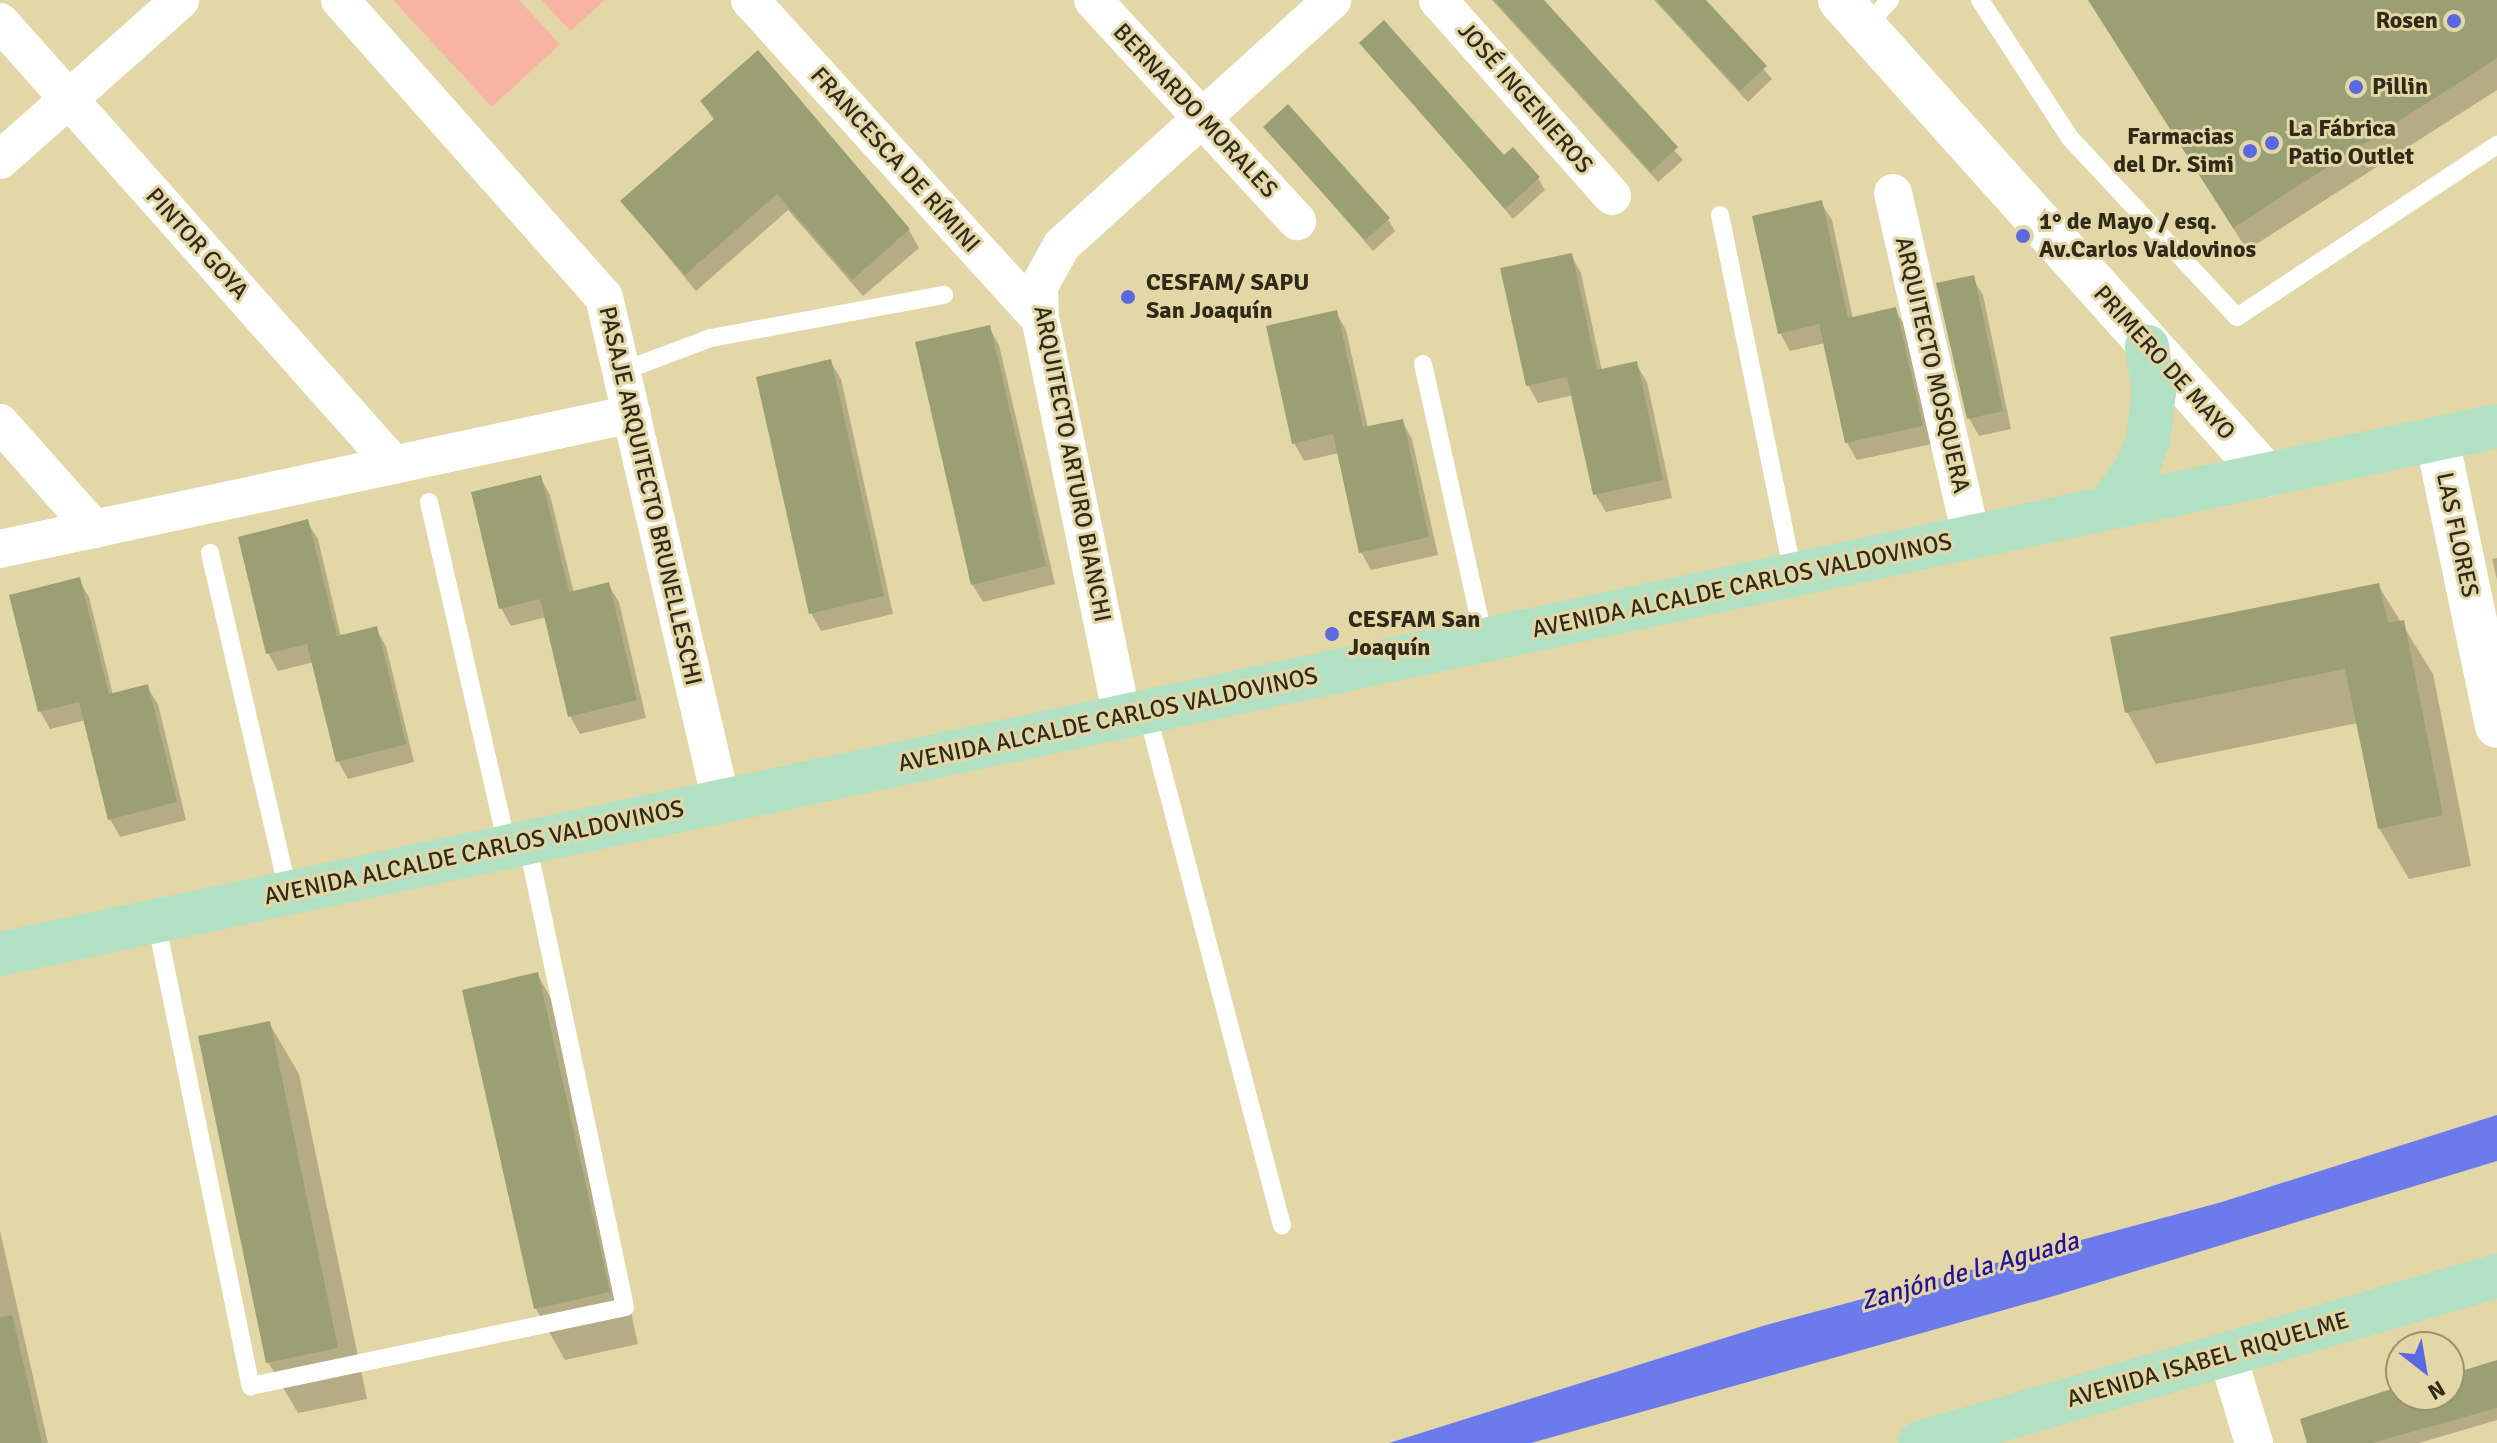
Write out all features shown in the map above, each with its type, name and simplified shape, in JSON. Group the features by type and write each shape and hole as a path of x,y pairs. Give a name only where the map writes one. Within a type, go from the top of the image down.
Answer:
{"main road":[{"path":"2108,508 2138,466 2148,440 2154,392 2147,347"},
{"name":"AVENIDA ALCALDE CARLOS VALDOVINOS","path":"0,954 2497,426"},
{"name":"AVENIDA ISABEL RIQUELME","path":"1920,1443 2497,1276"}],"street":[{"path":"0,160 180,0"},
{"name":"PASAJE ARQUITECTO BRUNELLESCHI","path":"340,0 597,284 610,311 721,801"},
{"name":"FRANCESCA DE RÍMINI","path":"750,0 1040,319"},
{"name":"BERNARDO MORALES","path":"1093,0 1198,118 1297,221"},
{"name":"ARQUITECTO ARTURO BIANCHI","path":"1134,714 1040,319 1039,286 1062,245 1198,118 1332,0"},
{"name":"JOSÉ INGENIEROS","path":"1438,0 1612,196"},
{"name":"PRIMERO DE MAYO","path":"1865,9 2147,347 2266,475"},
{"name":"PINTOR GOYA","path":"0,22 394,465"},
{"name":"ARQUITECTO MOSQUERA","path":"1893,193 1971,537"},
{"path":"0,549 632,414"},
{"path":"0,423 94,529"},
{"name":"LAS FLORES","path":"2437,439 2497,726"},
{"path":"2227,1354 2254,1443"}],"lane":[{"path":"1980,0 2070,138 2237,317 2497,145"},
{"path":"1720,215 1793,575"},
{"path":"623,371 711,338 944,295"},
{"path":"1423,364 1484,640"},
{"path":"156,921 251,1386 625,1307 517,844 429,502"},
{"path":"210,553 288,892"},
{"path":"1134,714 1282,1226"}],"shaded area":[{"path":"393,0 519,0 560,44 492,107"},
{"path":"542,0 605,0 570,31"}],"water":[{"name":"Zanjón de la Aguada","path":"2497,1115 2497,1161 2054,1296 1531,1443 1389,1443 1766,1325 2222,1202"}],"building":[{"path":"1494,0 1544,0 1678,147 1651,172"},
{"path":"1656,0 1706,0 1767,66 1740,91"},
{"name":"La Fábrica Patio Outlet","path":"2088,0 2497,0 2497,58 2233,228"},
{"path":"1384,20 1504,155 1513,147 1540,177 1505,209 1359,43"},
{"path":"758,50 910,229 852,280 777,194 685,275 620,201 715,118 700,101"},
{"path":"1288,104 1390,218 1365,240 1263,127"},
{"path":"1822,200 1848,318 1896,307 1923,426 1845,443 1819,324 1778,334 1752,216"},
{"path":"1572,253 1597,370 1637,361 1663,480 1593,495 1567,377 1526,386 1500,268"},
{"path":"1974,275 2003,411 1967,419 1936,283"},
{"path":"1337,310 1363,427 1403,419 1429,537 1359,553 1333,434 1292,444 1266,326"},
{"path":"990,325 1046,566 971,585 915,342"},
{"path":"831,359 884,596 809,614 756,377"},
{"path":"541,475 569,592 609,582 637,700 568,717 540,599 499,609 471,492"},
{"path":"308,519 337,636 377,626 406,744 336,762 307,644 266,654 238,537"},
{"path":"80,577 109,694 148,684 177,802 108,820 79,702 38,712 9,595"},
{"path":"2379,583 2388,623 2404,620 2443,815 2378,829 2345,669 2125,713 2110,637"},
{"path":"538,972 610,1292 534,1309 462,990"},
{"path":"270,1021 338,1348 266,1363 198,1036"},
{"path":"12,1315 42,1443 0,1443 0,1317"},
{"path":"2497,1360 2497,1408 2372,1443 2307,1443 2300,1419 2385,1391 2385,1411 2465,1411 2465,1370"}],"place":[{"name":"Rosen","path":"2454,21"},
{"name":"Pillin","path":"2356,87"},
{"name":"La Fábrica Patio Outlet","path":"2272,143"},
{"name":"Farmacias del Dr. Simi","path":"2250,151"},
{"name":"1° de Mayo / esq. Av.Carlos Valdovinos","path":"2023,236"},
{"name":"CESFAM/ SAPU San Joaquín","path":"1128,297"},
{"name":"CESFAM San Joaquín","path":"1332,634"}]}
